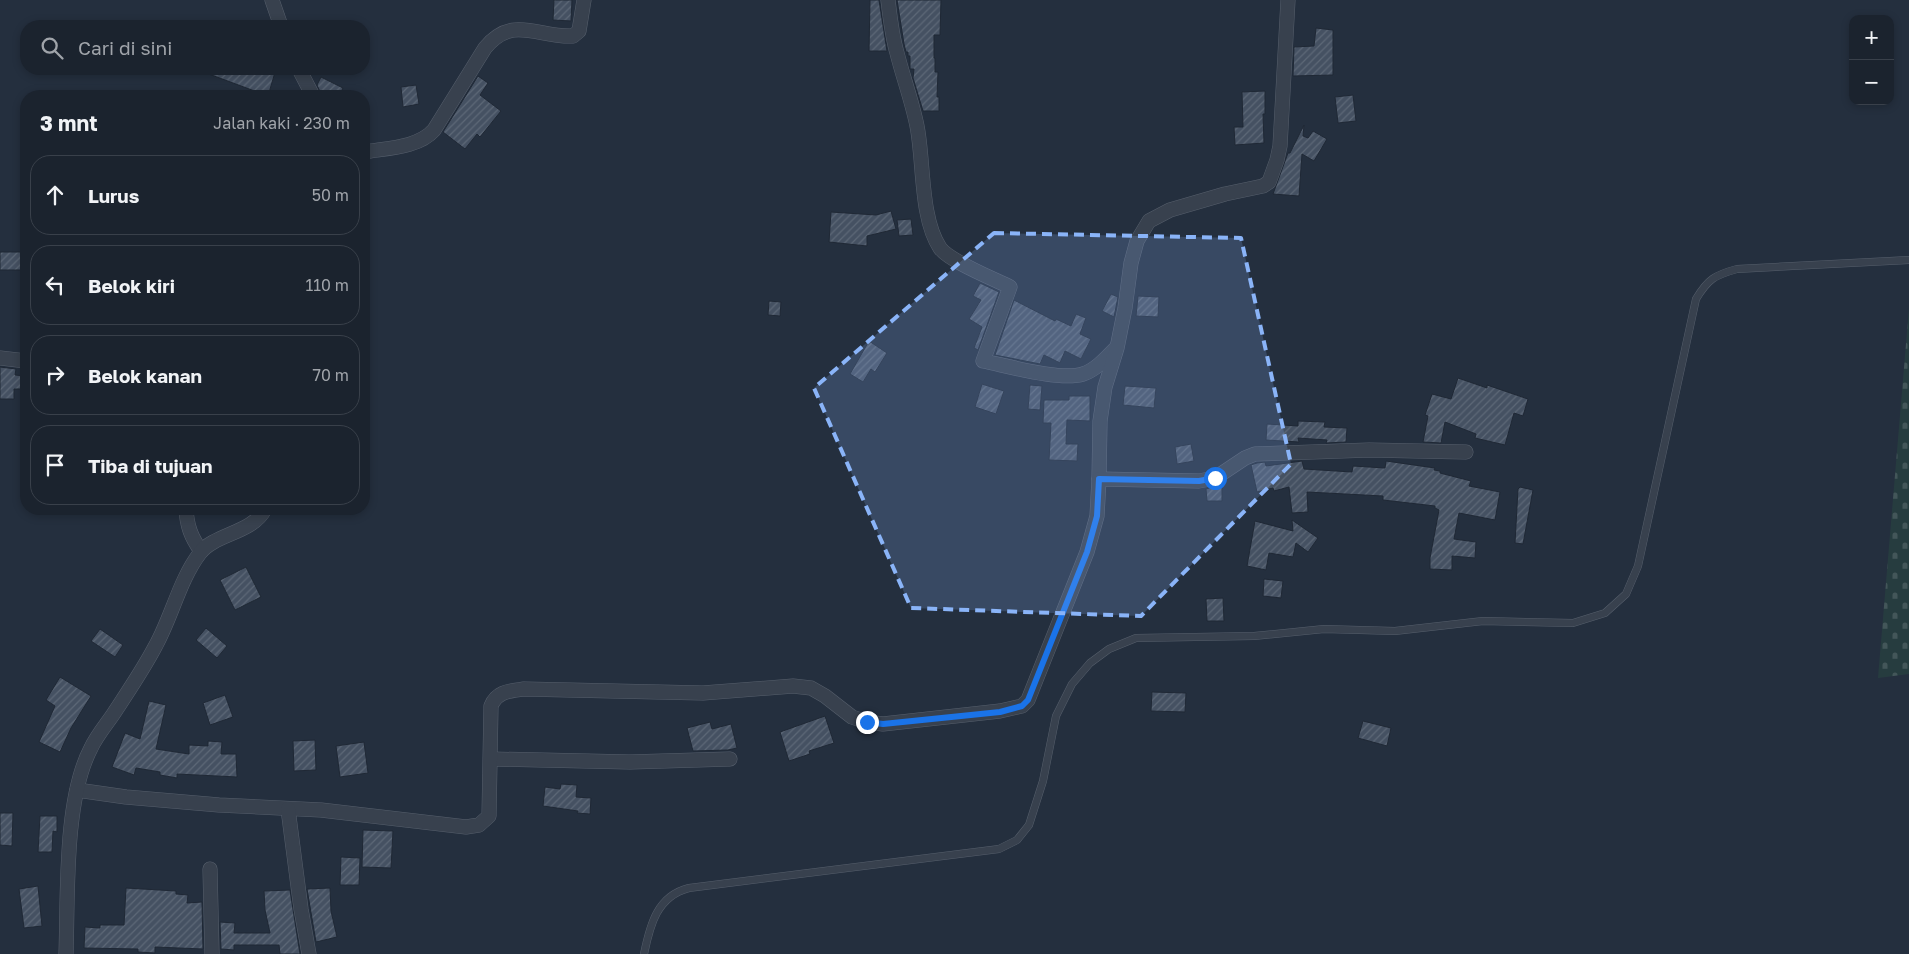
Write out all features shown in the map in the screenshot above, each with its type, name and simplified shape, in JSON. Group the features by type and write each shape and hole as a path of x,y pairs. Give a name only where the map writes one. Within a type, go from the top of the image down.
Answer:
{"street":[{"path":"272,0 279,20"},
{"path":"370,151 415,142 427,137 434,130 485,48 494,37 508,30 526,29 573,36 579,31 584,0"},
{"path":"888,0 896,52 918,127 924,186 929,218 934,234 941,249 951,257 1010,287 983,361 1068,376 1083,374 1094,368 1117,348"},
{"path":"76,790 126,797 220,805 321,810 451,827 466,827 479,825 489,816 491,706 493,700 501,693 524,689 703,693 793,686 811,688 825,696 852,717 867,722 883,724 1000,712 1022,706 1028,700 1087,552 1097,516 1100,421 1106,387 1117,348 1137,241 1149,221 1170,210 1225,194 1263,186 1269,182 1280,146 1288,0"},
{"path":"302,75 310,90"},
{"path":"0,358 20,360"},
{"path":"1099,479 1199,481 1215,478 1244,458 1255,454 1280,452 1369,450 1466,452"},
{"path":"187,515 192,540 201,551"},
{"path":"66,954 70,854 76,790 91,747 144,666 201,551 221,538 245,528 260,515"},
{"path":"491,759 630,762 730,759"},
{"path":"288,809 308,954"},
{"path":"210,869 212,954"}],"lane":[{"path":"644,954 650,927 661,906 677,891 999,849 1017,840 1029,825 1036,807 1056,716 1072,684 1090,663 1109,649 1136,638 1254,636 1324,629 1395,631 1483,621 1573,623 1605,613 1626,594 1638,566 1696,299 1706,284 1719,274 1737,269 1909,260"}],"highlighted area":[{"path":"994,233 1241,238 1291,464 1141,616 911,608 814,388"}],"green space":[{"path":"1909,308 1909,674 1878,678"}],"building":[{"path":"554,0 572,0 571,21 553,20"},
{"path":"870,0 879,0 887,51 869,51"},
{"path":"897,0 941,0 940,35 934,35 935,72 938,72 937,97 939,97 939,111 923,111 913,78 914,69 910,69 910,56 906,52 904,44"},
{"path":"1316,28 1333,30 1333,75 1293,76 1294,47 1314,46"},
{"path":"211,75 274,75 270,90 252,90"},
{"path":"478,76 488,83 480,95 501,111 480,137 477,134 465,149 443,132"},
{"path":"321,77 343,88 342,90 319,90 317,85"},
{"path":"416,85 419,104 403,107 401,87"},
{"path":"1265,91 1265,114 1263,114 1264,143 1235,145 1234,127 1243,127 1242,92"},
{"path":"1353,95 1356,121 1338,123 1335,97"},
{"path":"1304,125 1303,136 1308,138 1313,131 1327,139 1314,161 1302,154 1299,196 1273,194 1288,153 1290,153"},
{"path":"891,211 896,229 867,236 867,246 829,242 831,212 876,215"},
{"path":"911,219 913,235 899,236 897,220"},
{"path":"0,252 20,252 20,270 0,270"},
{"path":"980,283 999,292 978,350 974,348 982,327 969,319 981,300 973,296"},
{"path":"1111,294 1118,297 1114,317 1102,311"},
{"path":"1138,296 1159,297 1158,317 1136,316"},
{"path":"1014,300 1055,321 1056,319 1071,326 1076,314 1086,318 1080,334 1091,339 1081,359 1065,351 1060,363 1044,355 1040,364 995,355"},
{"path":"769,301 781,302 780,316 768,315"},
{"path":"869,341 887,353 875,372 871,369 863,382 850,374"},
{"path":"0,367 16,369 15,375 20,375 20,389 14,389 14,399 0,399"},
{"path":"1458,378 1487,388 1487,385 1528,399 1523,416 1514,413 1505,445 1475,438 1476,434 1445,422 1441,443 1423,442 1428,416 1425,415 1432,394 1451,399"},
{"path":"982,384 1004,391 996,414 975,407"},
{"path":"1030,385 1042,386 1040,410 1028,409"},
{"path":"1125,386 1156,388 1154,408 1123,405"},
{"path":"1069,396 1090,396 1090,421 1067,420 1066,444 1078,444 1077,461 1049,460 1051,423 1043,423 1044,400 1069,400"},
{"path":"1298,421 1325,422 1324,427 1347,428 1346,442 1326,443 1327,440 1298,438 1299,442 1266,440 1267,424 1298,426"},
{"path":"1191,444 1194,461 1177,464 1175,447"},
{"path":"1302,461 1304,469 1352,472 1353,466 1385,468 1386,461 1435,468 1434,470 1440,471 1440,473 1471,481 1469,486 1500,492 1495,520 1459,513 1454,539 1476,542 1475,558 1452,556 1452,570 1430,569 1430,558 1439,510 1435,506 1383,500 1383,496 1307,492 1308,512 1292,513 1289,487 1274,491 1273,488 1257,492 1251,465 1265,462 1266,466"},
{"path":"1222,484 1222,501 1207,501 1206,489"},
{"path":"1520,487 1533,490 1523,544 1515,543 1518,489"},
{"path":"1292,520 1318,538 1308,552 1296,543 1293,557 1269,553 1266,570 1247,566 1255,521 1293,531"},
{"path":"246,567 261,597 235,610 220,580"},
{"path":"1264,579 1283,581 1281,598 1263,596"},
{"path":"1223,598 1224,621 1207,621 1206,599"},
{"path":"206,628 227,646 217,658 196,640"},
{"path":"100,629 123,645 115,657 91,641"},
{"path":"60,677 91,696 71,728 60,752 39,742 55,706 46,700"},
{"path":"1152,692 1186,693 1185,712 1151,711"},
{"path":"225,695 233,717 210,725 203,703"},
{"path":"149,701 166,705 156,749 189,754 189,745 208,746 208,741 222,742 221,754 236,754 237,777 177,774 177,778 160,775 160,772 136,768 134,775 112,767 125,733 140,739"},
{"path":"825,716 834,743 809,751 810,754 789,761 780,732"},
{"path":"1363,721 1391,728 1387,746 1358,738"},
{"path":"710,722 712,729 731,724 737,748 693,751 687,728"},
{"path":"315,740 316,770 294,771 293,741"},
{"path":"364,742 368,773 340,777 336,746"},
{"path":"561,784 577,785 576,797 591,798 590,814 543,806 545,787 560,789"},
{"path":"0,813 13,813 12,846 0,845"},
{"path":"40,816 57,816 57,832 53,831 52,852 38,852"},
{"path":"363,830 393,831 391,868 362,867"},
{"path":"341,857 360,858 359,885 340,885"},
{"path":"38,886 42,926 24,928 19,889"},
{"path":"126,888 176,891 176,894 188,895 187,903 202,902 203,949 155,947 155,953 138,952 138,949 84,948 85,927 100,928 100,925 124,925"},
{"path":"330,888 331,911 337,937 316,942 307,889"},
{"path":"290,890 300,954 280,954 279,945 234,945 234,950 221,949 220,922 235,923 234,933 270,933 265,910 264,891"}],"route":[{"path":"867,722 883,724 1000,712 1022,706 1028,700 1087,552 1097,516 1099,479 1199,481 1215,478"}]}
